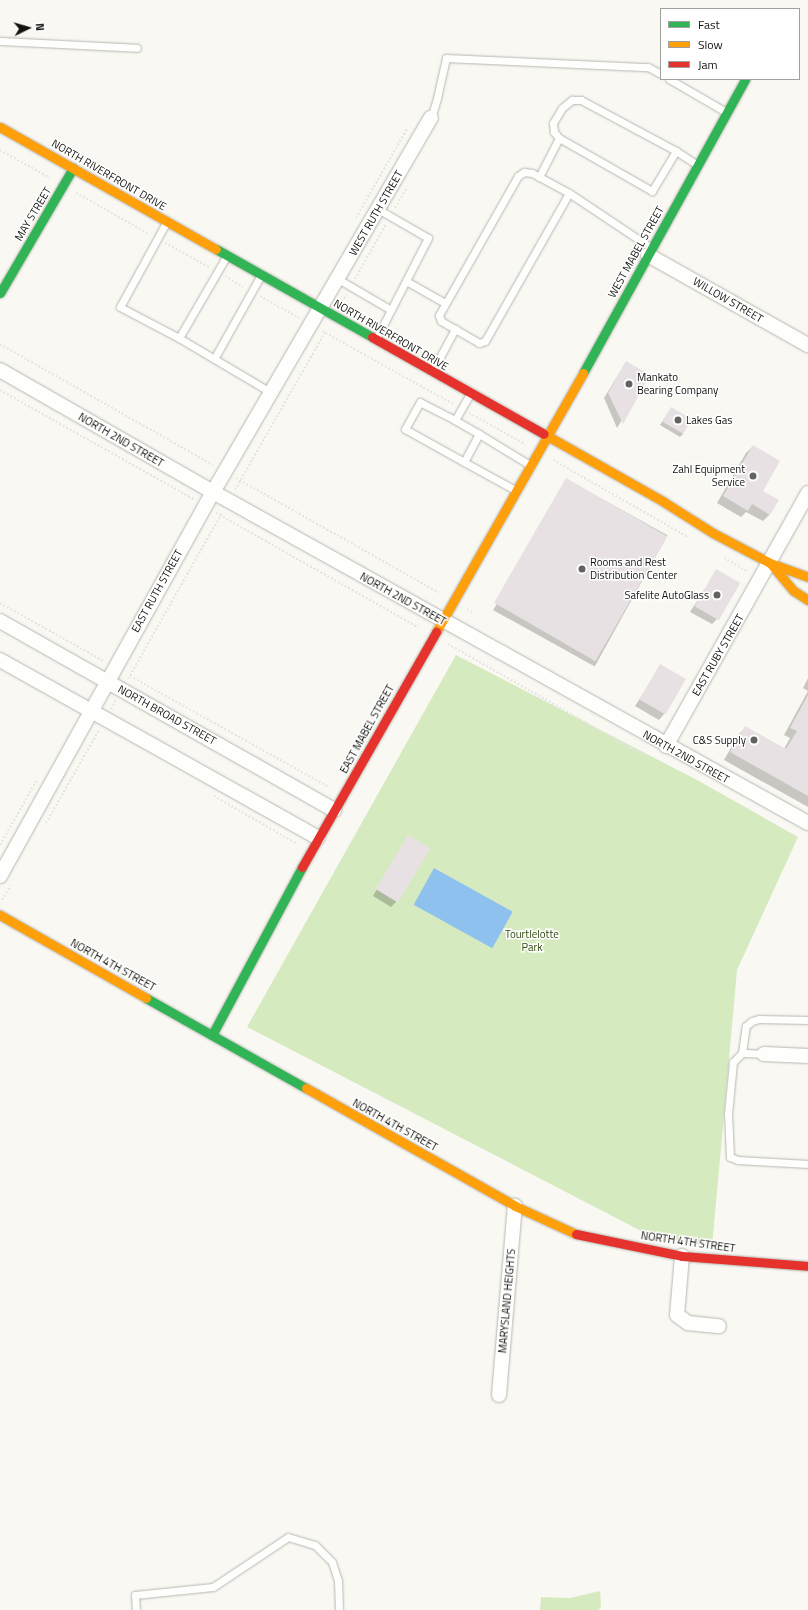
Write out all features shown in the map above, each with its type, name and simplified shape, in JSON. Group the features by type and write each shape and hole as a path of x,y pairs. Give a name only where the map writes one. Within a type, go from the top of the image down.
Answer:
{"street":[{"name":"WEST MABEL STREET","path":"547,437 728,114 745,80"},
{"name":"WEST RUTH STREET","path":"321,309 431,118"},
{"name":"NORTH RIVERFRONT DRIVE","path":"0,126 770,563 808,577"},
{"name":"MAY STREET","path":"0,293 73,168"},
{"name":"WILLOW STREET","path":"650,251 808,345"},
{"name":"EAST RUTH STREET","path":"6,880 107,681 213,492 321,309"},
{"name":"NORTH 2ND STREET","path":"0,370 229,501 666,746 808,823"},
{"name":"EAST MABEL STREET","path":"212,1035 318,838 547,437"},
{"name":"EAST RUBY STREET","path":"666,746 761,580 808,493"},
{"name":"NORTH RIVERFRONT DRIVE","path":"770,563 794,591 808,600"},
{"name":"NORTH BROAD STREET","path":"0,621 334,810"},
{"path":"0,660 104,720 318,838"},
{"name":"NORTH 4TH STREET","path":"0,915 515,1206 570,1233 682,1256 808,1266"},
{"path":"764,1054 808,1056"},
{"name":"MARYSLAND HEIGHTS","path":"499,1395 515,1206"},
{"path":"682,1256 677,1315 688,1323 719,1326"}],"lane":[{"path":"0,41 137,48"},
{"path":"431,118 438,98 446,58 648,67 660,73"},
{"path":"671,80 728,114"},
{"path":"676,151 652,191 559,138 554,132 554,124 562,108 572,100 581,100 676,151 699,165"},
{"path":"539,177 559,138"},
{"path":"569,193 485,341 479,343 440,321 439,315 445,303 518,176 524,172 539,177 569,193 650,251"},
{"path":"376,340 428,238 378,209"},
{"path":"167,221 120,306 179,338 272,393"},
{"path":"179,338 227,255"},
{"path":"214,359 262,275"},
{"path":"338,279 391,310"},
{"path":"406,281 445,303"},
{"path":"432,372 455,329"},
{"path":"455,420 470,394"},
{"path":"517,491 405,429 420,402 455,420 531,465"},
{"path":"464,462 479,434"},
{"path":"742,1053 746,1026 752,1021 759,1019 808,1020"},
{"path":"764,1054 742,1053 737,1056 730,1070 728,1114 730,1157 738,1160 808,1164"},
{"path":"136,1610 135,1595 213,1588 288,1537 315,1545 332,1562 338,1581 339,1610"}],"path":[{"path":"0,150 539,452 691,539"},
{"path":"42,830 325,332 335,317 409,184"},
{"path":"0,390 630,748 646,754"},
{"path":"717,554 761,580"},
{"path":"0,603 343,795"},
{"path":"0,905 6,880"}],"green space":[{"name":"Tourtlelotte Park","path":"456,655 697,780 798,837 737,970 712,1247 647,1234 247,1027"},
{"path":"600,1591 601,1607 598,1610 540,1610 541,1597 570,1598"}],"water":[{"path":"434,868 513,912 492,948 414,905"}],"building":[{"name":"Mankato Bearing Company","path":"626,361 650,375 623,424 608,393"},
{"name":"Lakes Gas","path":"671,407 692,419 683,434 662,422"},
{"name":"Zahl Equipment Service","path":"753,445 780,461 763,491 779,500 770,515 752,504 748,511 723,496"},
{"name":"Rooms and Rest Distribution Center","path":"566,478 667,536 595,661 494,603"},
{"name":"Safelite AutoGlass","path":"716,569 740,583 719,620 694,606"},
{"path":"660,664 686,679 665,715 640,700"},
{"name":"C&S Supply","path":"808,695 808,796 730,752 745,726 786,749 797,731 790,728"},
{"path":"408,835 430,848 398,902 376,889"}],"traffic: fast":[{"path":"583,373 744,80"},
{"path":"0,293 73,168"},
{"path":"216,249 372,337"},
{"path":"212,1035 302,867"},
{"path":"146,998 306,1088"}],"traffic: slow":[{"path":"0,127 216,249"},
{"path":"436,632 583,373"},
{"path":"544,434 664,502 713,533 770,563 808,577"},
{"path":"771,564 794,591 808,600"},
{"path":"0,915 146,998"},
{"path":"306,1088 515,1206 576,1234"}],"traffic: jam":[{"path":"372,337 544,434"},
{"path":"302,867 436,632"},
{"path":"576,1234 682,1256 808,1266"}],"place":[{"name":"Mankato Bearing Company","path":"629,384"},
{"name":"Lakes Gas","path":"678,420"},
{"name":"Zahl Equipment Service","path":"753,476"},
{"name":"Rooms and Rest Distribution Center","path":"582,569"},
{"name":"Safelite AutoGlass","path":"717,595"},
{"name":"C&S Supply","path":"754,740"}]}
